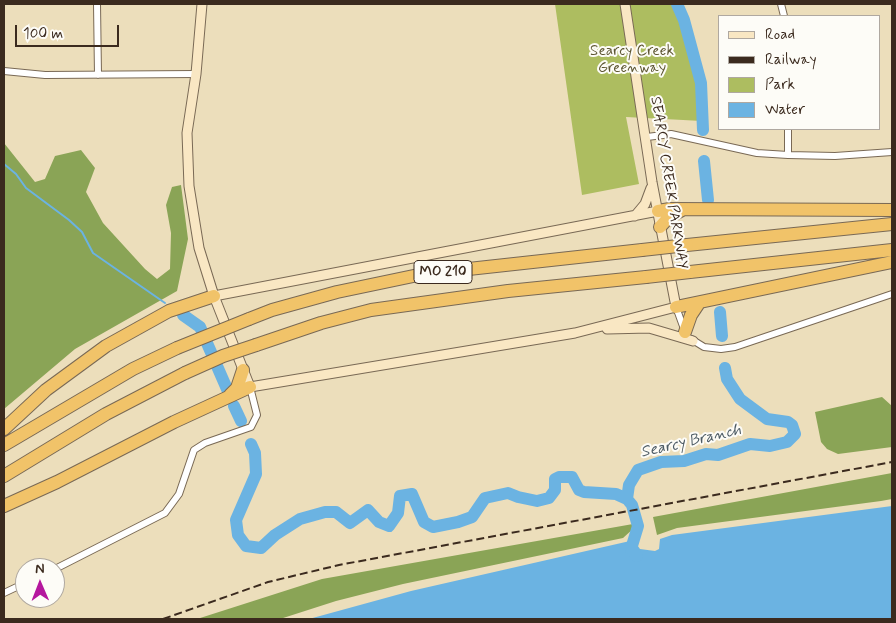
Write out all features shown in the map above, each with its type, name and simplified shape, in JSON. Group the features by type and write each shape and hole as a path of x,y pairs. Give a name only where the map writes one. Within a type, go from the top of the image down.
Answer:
{"highway":[{"path":"660,227 669,217 682,210"},
{"path":"658,211 892,210"},
{"name":"MO 210","path":"4,445 133,369 177,348 272,310 337,292 423,274 892,224"},
{"name":"MO 210","path":"4,476 106,414 223,356 321,323 371,310 508,291 892,250"},
{"path":"676,307 892,262"},
{"path":"4,429 46,390 106,346 169,311 214,296"},
{"path":"689,336 691,315 700,303"},
{"path":"228,397 237,388 244,370"},
{"path":"4,506 250,387"}],"main road":[{"path":"202,4 196,74 187,133 186,163 199,248 214,296 250,387 594,330 676,307"},
{"name":"SEARCY CREEK PARKWAY","path":"624,4 652,182 676,307"},
{"path":"635,216 649,197 652,182"},
{"path":"214,296 658,211"},
{"path":"594,330 649,328 689,336"}],"street":[{"path":"97,4 98,75"},
{"path":"4,71 45,75 196,74"},
{"path":"788,130 788,155"},
{"path":"646,137 670,134 757,152 788,155 835,156 892,152"},
{"path":"676,307 689,336 704,347 736,347 892,294"},
{"path":"65,564 165,513 179,494 194,450 205,443 251,427 257,415 250,387"}],"green space":[{"name":"Searcy Creek Greenway","path":"555,4 677,4 684,20 701,83 702,121 626,117 639,184 582,195"},
{"path":"4,143 35,182 45,179 55,156 81,150 95,168 86,192 103,223 145,269 157,279 170,269 171,233 166,205 172,187 181,185 188,239 177,291 75,349 4,409"},
{"path":"882,397 892,406 892,447 838,454 827,449 821,442 815,412"},
{"path":"892,473 892,499 677,528 657,535 653,517"},
{"path":"633,524 634,528 623,538 403,584 336,601 280,619 197,619 322,579"}],"water":[{"path":"892,506 892,619 309,619 411,591 630,541 635,542 640,549 655,551 659,549 660,539 672,535"}],"waterway":[{"name":"Searcy Branch","path":"677,4 684,20 701,83 703,130"},
{"name":"Searcy Branch","path":"704,161 708,200"},
{"path":"4,164 16,174 26,188 82,232 93,253 165,303"},
{"name":"Searcy Branch","path":"720,312 722,336"},
{"path":"183,315 200,327 227,389"},
{"name":"Searcy Branch","path":"627,499 629,485 638,470 661,462 684,461 706,454 718,455 750,444 770,446 787,442 795,434 792,425 788,422 767,419 740,399 727,379 725,368"},
{"path":"234,406 241,421"},
{"path":"251,444 255,453 256,474 236,520 238,535 246,546 261,548 275,535 300,519 325,512 336,512 350,523 368,510 379,522 389,526 398,513 400,496 412,494 424,522 433,527 458,522 472,517 485,498 508,493 537,501 549,498 555,490 555,479 559,477 572,477 579,490 616,494 627,499 632,505 638,526 631,549 637,556"}],"railway":[{"path":"163,619 268,582 339,565 892,462"}]}
